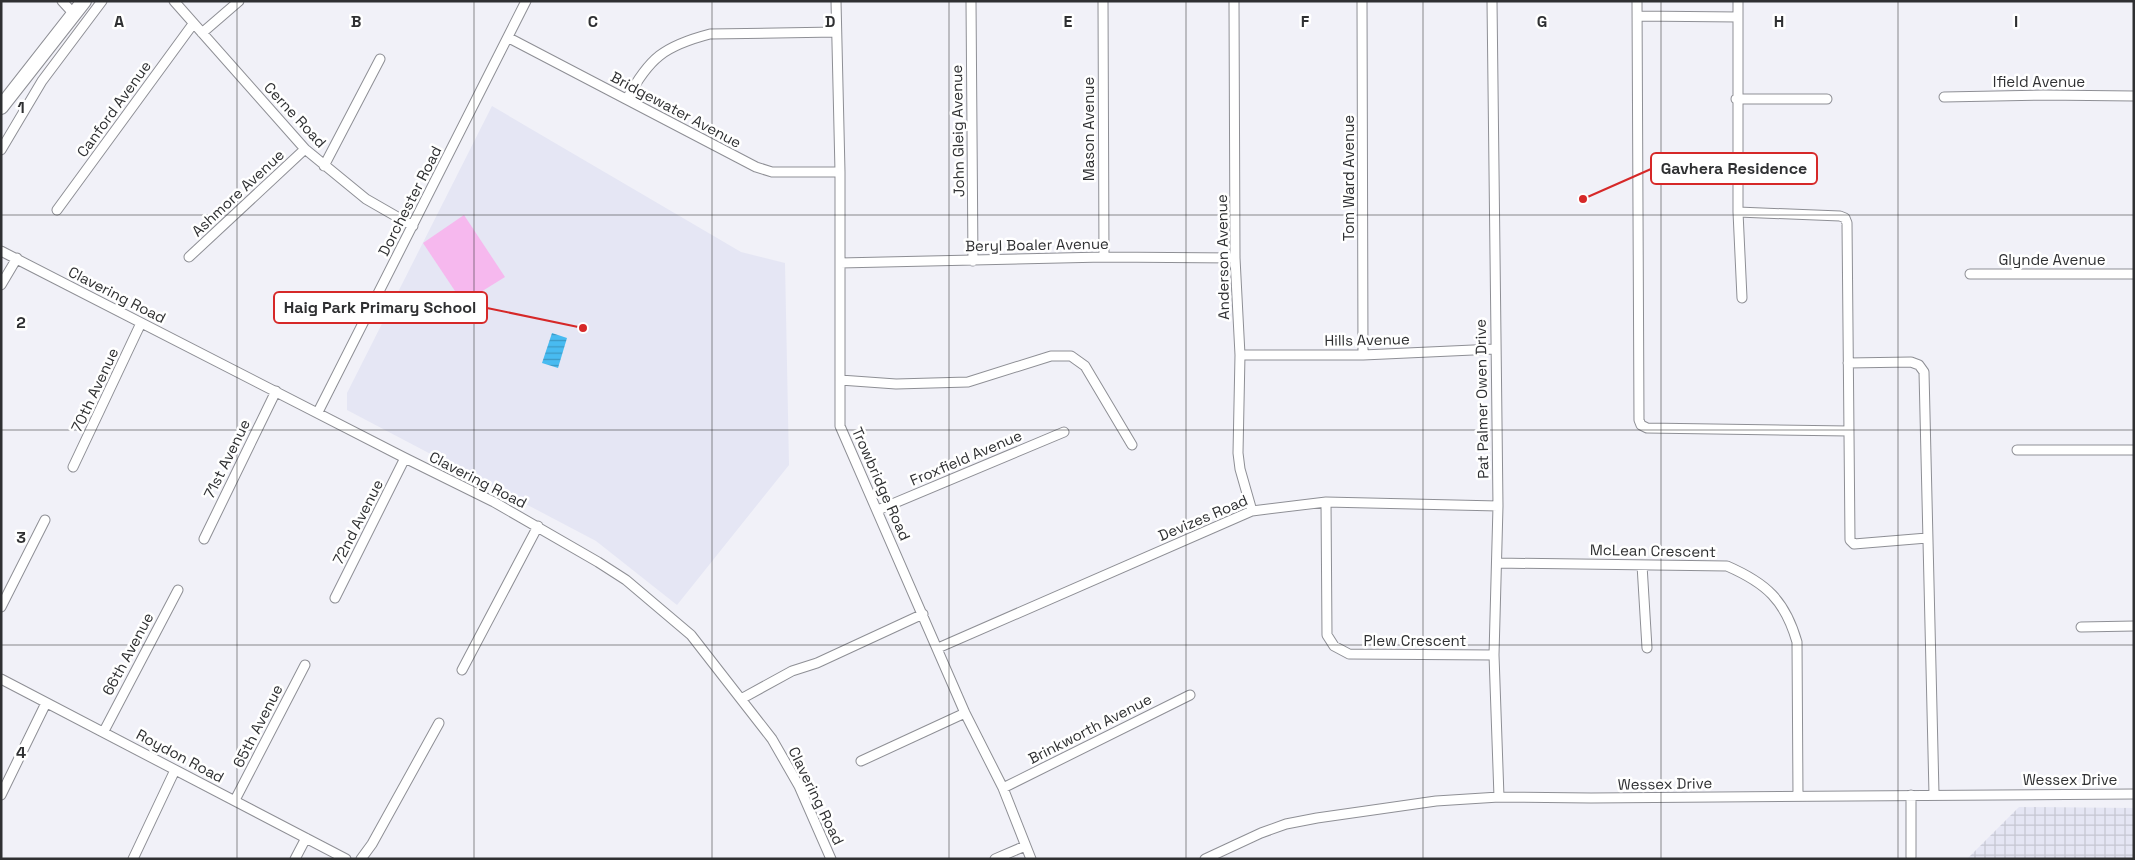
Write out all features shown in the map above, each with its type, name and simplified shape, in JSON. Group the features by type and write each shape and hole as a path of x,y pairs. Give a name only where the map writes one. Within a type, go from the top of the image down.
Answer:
{"main road":[{"path":"1,107 84,1"}],"street":[{"path":"62,1 73,13"},
{"path":"1,150 42,81 102,1"},
{"name":"Cerne Road","path":"174,1 305,149 366,199 413,226"},
{"path":"202,33 239,1"},
{"name":"Dorchester Road","path":"318,412 509,38 526,1"},
{"name":"Trowbridge Road","path":"836,1 840,172 840,426 965,713 1003,788 1031,859"},
{"name":"John Gleig Avenue","path":"971,1 973,261"},
{"name":"Mason Avenue","path":"1103,1 1104,257"},
{"name":"Anderson Avenue","path":"1234,1 1235,258 1240,355 1238,453 1240,469 1252,511"},
{"name":"Tom Ward Avenue","path":"1362,1 1363,355"},
{"name":"Pat Palmer Owen Drive","path":"1492,1 1498,506 1494,655 1499,797"},
{"path":"1637,1 1639,420 1641,425 1647,428 1848,431"},
{"path":"1738,1 1736,100 1742,298"},
{"path":"1637,16 1738,17"},
{"name":"Canford Avenue","path":"56,210 193,24"},
{"path":"627,99 639,76 651,61 690,40 710,34 836,32"},
{"name":"Bridgewater Avenue","path":"509,38 764,170 840,172"},
{"path":"324,166 380,59"},
{"name":"Ifield Avenue","path":"1944,97 2043,94 2134,96"},
{"path":"1736,100 1827,99"},
{"name":"Ashmore Avenue","path":"189,257 305,149"},
{"path":"1738,212 1840,216 1845,218 1850,540 1854,544 1927,538"},
{"name":"Clavering Road","path":"1,251 494,502 598,562 646,596 691,635 772,739 799,786 828,858"},
{"name":"Beryl Boaler Avenue","path":"840,263 1104,257 1235,258"},
{"path":"1,285 17,258"},
{"name":"Glynde Avenue","path":"1970,274 2134,274"},
{"name":"70th Avenue","path":"73,468 141,323"},
{"name":"Hills Avenue","path":"1240,355 1363,355 1495,348"},
{"path":"840,380 896,384 968,382 1051,356 1071,356 1085,366 1132,445"},
{"path":"1848,362 1911,362 1918,365 1924,372 1934,794"},
{"name":"71st Avenue","path":"204,538 276,392"},
{"name":"Froxfield Avenue","path":"878,510 1064,432"},
{"path":"2017,450 2134,450"},
{"name":"72nd Avenue","path":"335,598 405,458"},
{"name":"Devizes Road","path":"938,648 1252,511 1326,502 1498,506"},
{"name":"Plew Crescent","path":"1326,502 1327,635 1334,646 1349,654 1494,655"},
{"path":"1,607 45,520"},
{"path":"462,670 538,526"},
{"name":"McLean Crescent","path":"1497,563 1727,566 1752,577 1764,585 1792,623 1797,642 1798,796"},
{"path":"1642,566 1647,648"},
{"name":"66th Avenue","path":"104,731 178,590"},
{"path":"741,699 792,671 817,663 923,614"},
{"path":"2081,626 2134,626"},
{"name":"65th Avenue","path":"235,800 305,665"},
{"name":"Roydon Road","path":"1,679 104,731 346,859"},
{"name":"Brinkworth Avenue","path":"1003,788 1190,695"},
{"path":"1,795 46,703"},
{"path":"861,761 965,713"},
{"path":"361,859 372,844 438,723"},
{"path":"133,859 176,770"},
{"path":"1911,794 1911,857"},
{"name":"Wessex Drive","path":"1205,859 1261,833 1286,824 1400,805 1499,797 2134,794"},
{"path":"296,859 306,838"},
{"path":"995,859 1025,846"}],"shaded area":[{"path":"492,106 741,252 785,263 789,465 677,605 596,541 347,410 347,393"},
{"path":"464,215 505,277 463,303 423,243"},
{"path":"2019,807 2134,808 2134,859 1967,859"}],"water":[{"path":"552,333 567,338 558,368 542,363"}],"place":[{"name":"Gavhera Residence","path":"1583,199"},
{"name":"Haig Park Primary School","path":"583,328"}]}
